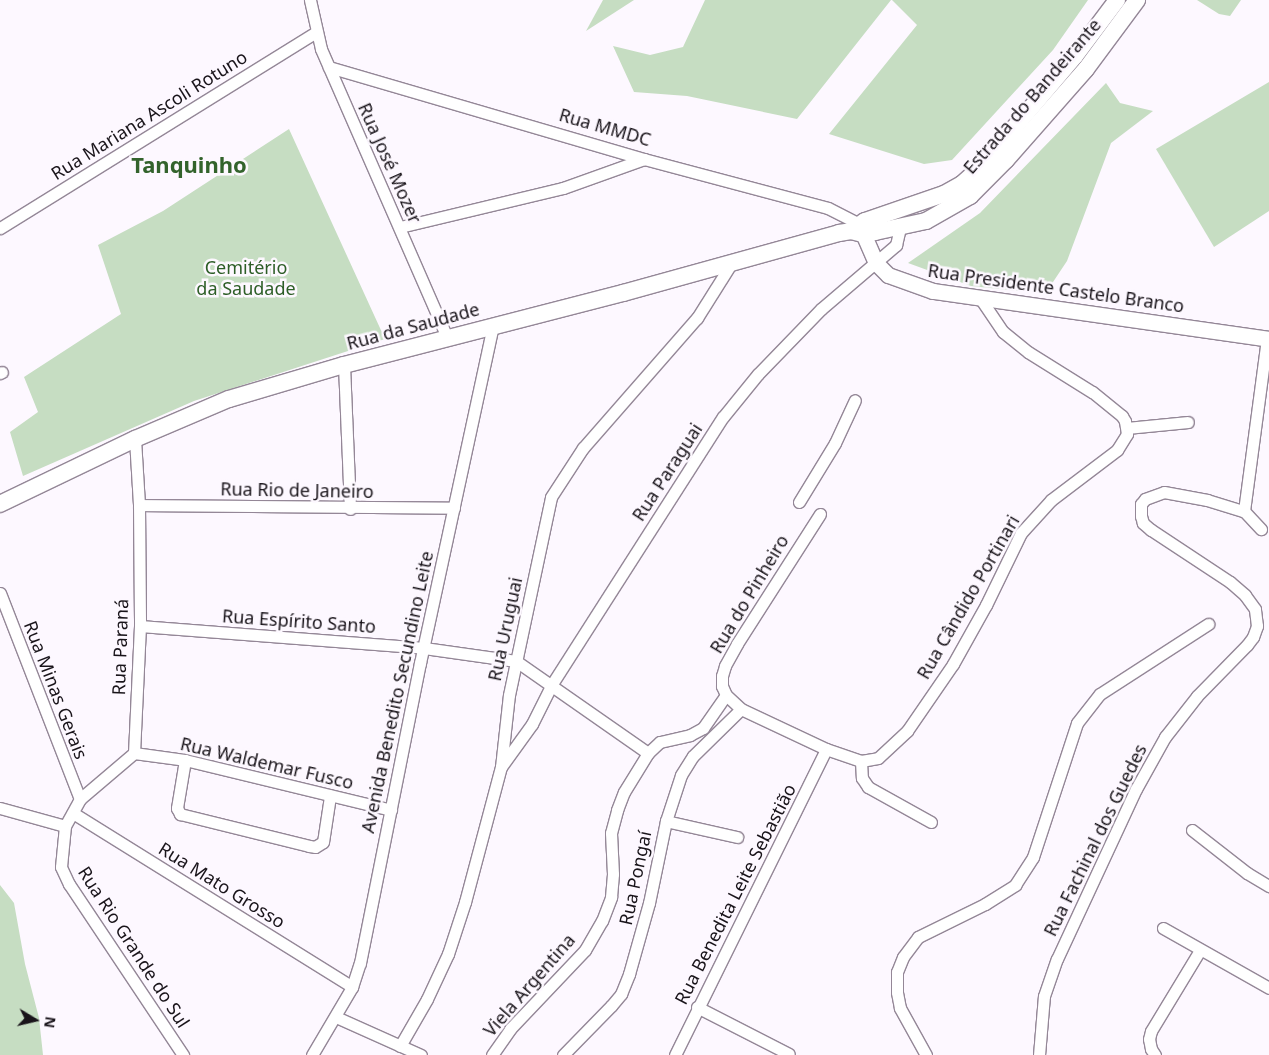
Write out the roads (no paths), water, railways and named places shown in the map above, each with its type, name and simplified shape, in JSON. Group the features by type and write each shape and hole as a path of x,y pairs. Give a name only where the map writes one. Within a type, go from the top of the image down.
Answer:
{"main road":[{"name":"Estrada do Bandeirante","path":"858,229 944,194 962,184 980,168 1075,56 1117,0"},
{"name":"Estrada do Bandeirante","path":"858,229 900,228 926,221 945,212 970,196 1086,69 1137,0"},
{"name":"Rua da Saudade","path":"0,504 136,439 230,398 344,365 858,229"}],"street":[{"name":"Rua José Mozer","path":"310,0 316,32 328,67 400,227 447,338"},
{"name":"Rua Mariana Ascoli Rotuno","path":"0,228 316,32"},
{"name":"Rua MMDC","path":"328,67 644,158 828,208 858,229"},
{"path":"400,227 563,188 644,158"},
{"name":"Rua Paraguai","path":"501,767 532,724 552,684 723,418 790,340 821,309 896,245 900,228"},
{"name":"Rua Presidente Castelo Branco","path":"858,229 876,263 888,275 933,292 1268,339"},
{"name":"Rua Uruguai","path":"400,1046 427,999 448,954 465,902 501,767 504,729 516,661 551,497 583,448 696,318 730,264"},
{"path":"981,299 1003,332 1028,352 1092,392 1122,416 1127,428 1188,422"},
{"name":"Avenida Benedito Secundino Leite","path":"312,1055 352,987 360,963 492,326"},
{"path":"1261,529 1244,511 1268,339"},
{"path":"344,365 350,509"},
{"path":"799,502 835,443 855,400"},
{"name":"Rua Cândido Portinari","path":"861,760 878,758 894,745 941,683 970,637 1021,532 1051,500 1118,450 1125,440 1127,428"},
{"name":"Rua Paraná","path":"134,753 140,626 139,506 136,439"},
{"name":"Rua Fachinal dos Guedes","path":"1039,1055 1044,996 1057,959 1136,789 1165,737 1197,696 1247,645 1253,637 1257,626 1255,609 1245,595 1230,582 1151,530 1144,523 1141,516 1141,504 1154,495 1172,493 1207,500 1244,511"},
{"name":"Rua Rio de Janeiro","path":"139,506 350,509 454,508"},
{"name":"Rua do Pinheiro","path":"726,695 722,676 725,666 778,576 820,514"},
{"name":"Rua Minas Gerais","path":"0,593 80,799"},
{"path":"926,1055 900,1008 897,992 898,972 904,956 918,937 985,904 1015,885 1034,858 1077,723 1100,694 1208,624"},
{"name":"Rua Espírito Santo","path":"140,626 424,648 516,661"},
{"path":"516,661 552,684 648,753"},
{"path":"726,695 741,709 826,749 861,760 862,778 868,786 931,822"},
{"name":"Viela Argentina","path":"492,1055 510,1029 564,975 585,950 602,920 611,897 613,874 611,833 617,810 624,792 648,753 660,742 690,735 702,728 726,695"},
{"name":"Rua Pongaí","path":"563,1055 621,994 638,946 666,821 681,775 693,756 741,709"},
{"name":"Rua Benedita Leite Sebastião","path":"675,1055 697,1007 791,823 826,749"},
{"path":"0,808 65,826 80,799 134,753"},
{"name":"Rua Waldemar Fusco","path":"134,753 185,760 391,810"},
{"path":"185,760 176,808 180,814 315,847 323,842 330,796"},
{"name":"Rua Mato Grosso","path":"73,813 352,987"},
{"path":"666,821 737,837"},
{"name":"Rua Rio Grande do Sul","path":"65,826 61,867 69,884 183,1055"},
{"path":"1192,830 1247,873 1269,886"},
{"path":"1163,928 1269,988"},
{"path":"1156,1055 1150,1049 1149,1039 1151,1031 1200,950"},
{"path":"697,1007 790,1054"},
{"path":"336,1017 420,1055"}],"district":[{"name":"Tanquinho","path":"189,165"}],"park label":[{"name":"Cemitério da Saudade","path":"246,278"}]}
